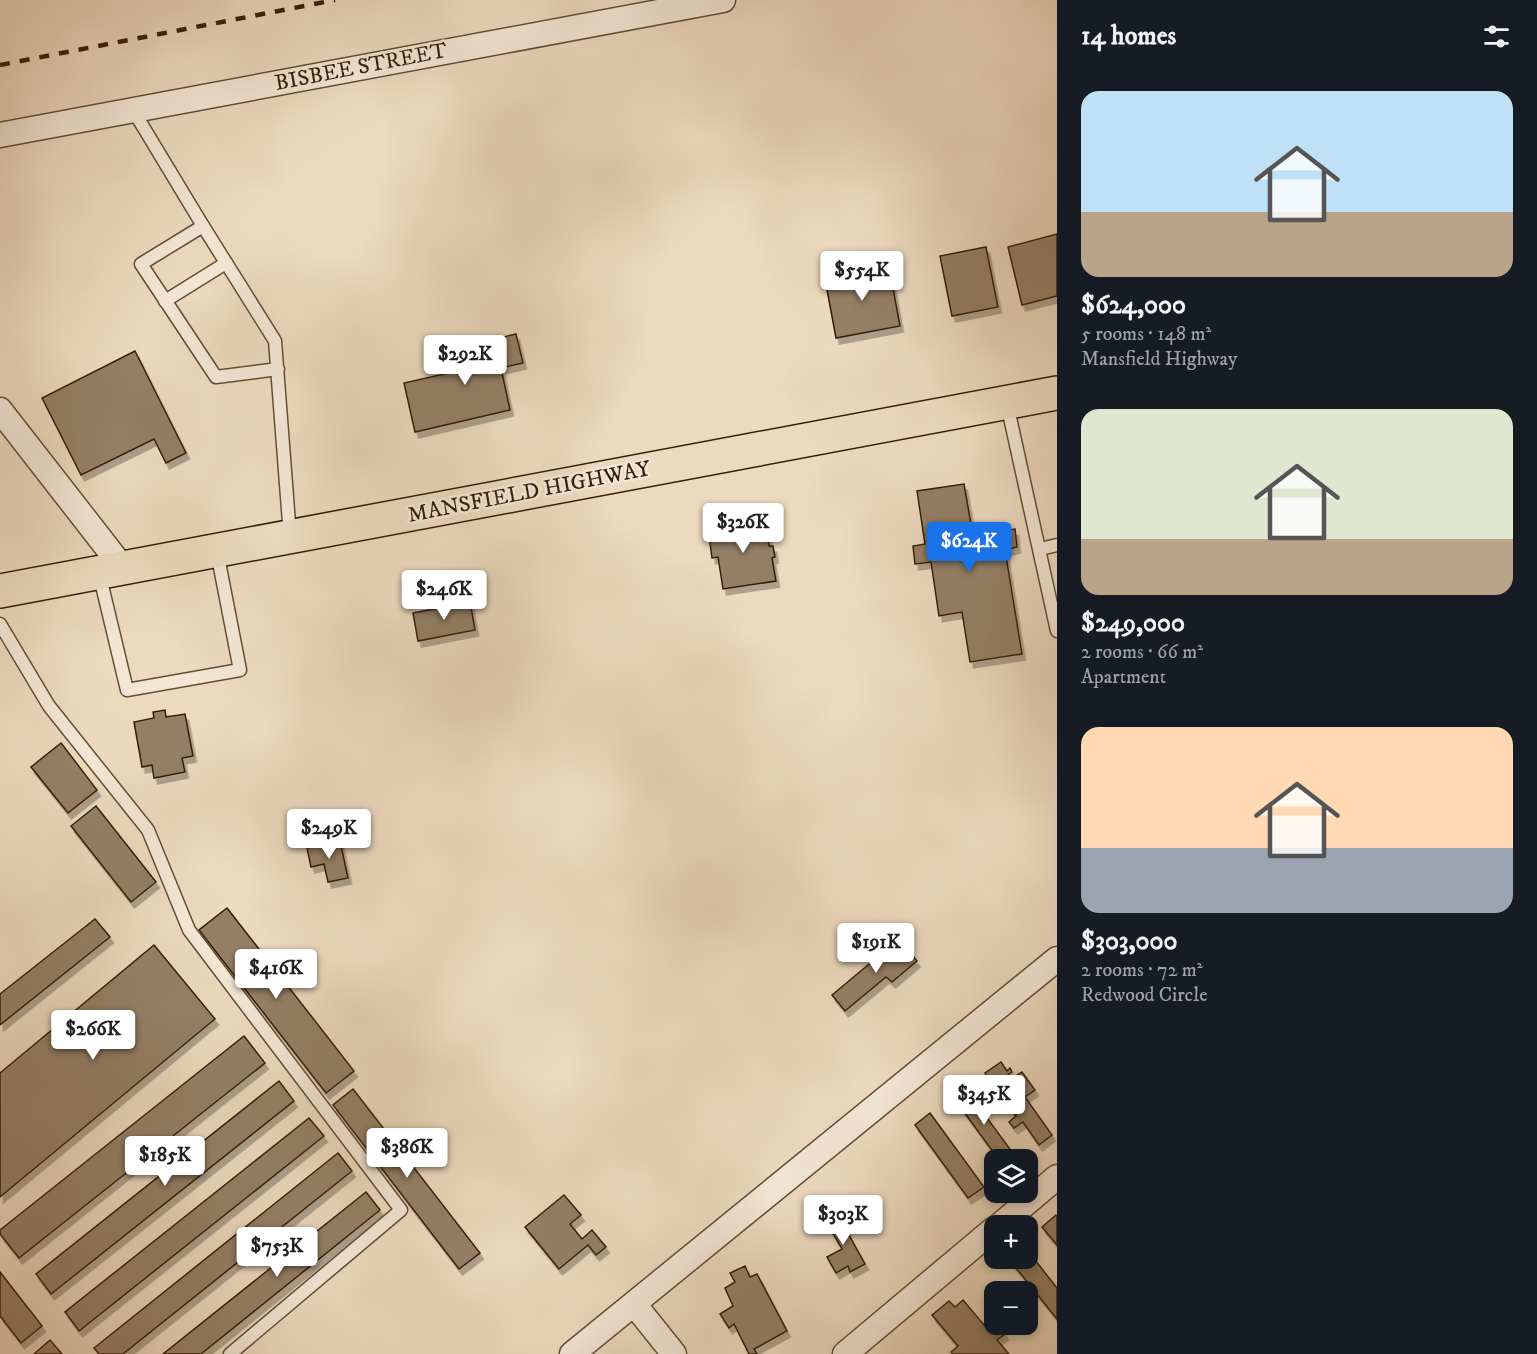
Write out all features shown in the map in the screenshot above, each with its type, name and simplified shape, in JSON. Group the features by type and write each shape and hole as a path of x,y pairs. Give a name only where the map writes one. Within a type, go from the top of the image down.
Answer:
{"main road":[{"name":"MANSFIELD HIGHWAY","path":"0,591 1057,393"}],"street":[{"name":"BISBEE STREET","path":"0,135 723,0"},
{"path":"0,410 111,571"},
{"path":"583,1351 634,1304 1057,959"},
{"path":"1012,1215 1057,1177"},
{"path":"845,1354 984,1237"},
{"path":"634,1304 674,1354"}],"lane":[{"path":"133,110 202,226 275,341 291,537"},
{"path":"202,226 141,264 216,377 278,369"},
{"path":"165,301 226,263"},
{"path":"1007,402 1057,631"},
{"path":"1040,549 1057,546"},
{"path":"111,571 127,690 240,670 217,551"},
{"path":"0,624 49,706 148,830 189,930 401,1210 230,1354"}],"building":[{"path":"1057,234 1057,296 1022,305 1008,247"},
{"path":"986,247 998,307 952,316 940,256"},
{"path":"889,267 900,326 836,338 825,279"},
{"path":"516,334 523,363 501,368 510,410 415,432 404,383 462,370 457,348"},
{"path":"135,351 186,453 166,463 154,439 81,475 42,398"},
{"path":"964,484 973,536 1015,529 1017,547 1005,550 1022,654 970,662 962,612 939,616 931,562 915,564 913,546 925,544 917,491"},
{"path":"765,520 769,546 773,546 775,557 772,558 776,581 723,589 718,557 712,558 708,529"},
{"path":"470,602 475,630 418,641 413,613"},
{"path":"165,710 166,717 185,714 193,756 182,758 185,772 154,778 152,765 142,767 134,722 154,718 153,712"},
{"path":"61,743 97,790 68,813 31,767"},
{"path":"96,806 156,882 131,902 71,826"},
{"path":"340,841 348,878 328,882 324,864 311,867 307,848"},
{"path":"227,908 354,1071 326,1093 199,930"},
{"path":"95,919 110,937 0,1025 0,994"},
{"path":"899,939 917,961 892,982 886,977 845,1011 832,995"},
{"path":"154,945 215,1019 0,1197 0,1073"},
{"path":"244,1036 265,1063 19,1258 0,1234 0,1230"},
{"path":"1001,1062 1007,1071 1010,1068 1012,1072 1008,1075 1011,1079 1022,1072 1035,1090 1025,1097 1052,1135 1039,1145 1023,1122 1014,1128 1009,1122 1016,1116 985,1073"},
{"path":"279,1081 294,1101 51,1294 36,1274"},
{"path":"965,1088 1010,1149 991,1149 953,1097"},
{"path":"353,1089 480,1253 459,1269 333,1105"},
{"path":"930,1113 984,1187 968,1198 915,1125"},
{"path":"309,1118 324,1136 79,1331 65,1312"},
{"path":"338,1153 352,1171 123,1354 99,1354 94,1348"},
{"path":"366,1192 380,1210 201,1354 163,1354"},
{"path":"564,1195 581,1215 570,1224 582,1239 592,1230 606,1247 596,1255 588,1245 559,1269 525,1227"},
{"path":"835,1210 865,1264 850,1272 848,1266 836,1273 827,1257 842,1249 823,1216"},
{"path":"1057,1216 1057,1245 1042,1227"},
{"path":"1038,1264 1057,1288 1057,1319 1038,1295 1038,1281 1026,1281 1017,1269 1038,1269"},
{"path":"745,1266 750,1277 757,1274 787,1331 754,1349 757,1354 749,1354 734,1324 729,1328 720,1314 733,1306 725,1288 735,1282 730,1273"},
{"path":"0,1272 42,1326 21,1343 0,1316"},
{"path":"963,1300 984,1325 984,1335 1004,1335 997,1340 1009,1354 953,1354 951,1352 958,1346 932,1315 949,1301 955,1307"},
{"path":"50,1340 62,1354 34,1354"}],"railway":[{"path":"0,65 335,0"}]}
